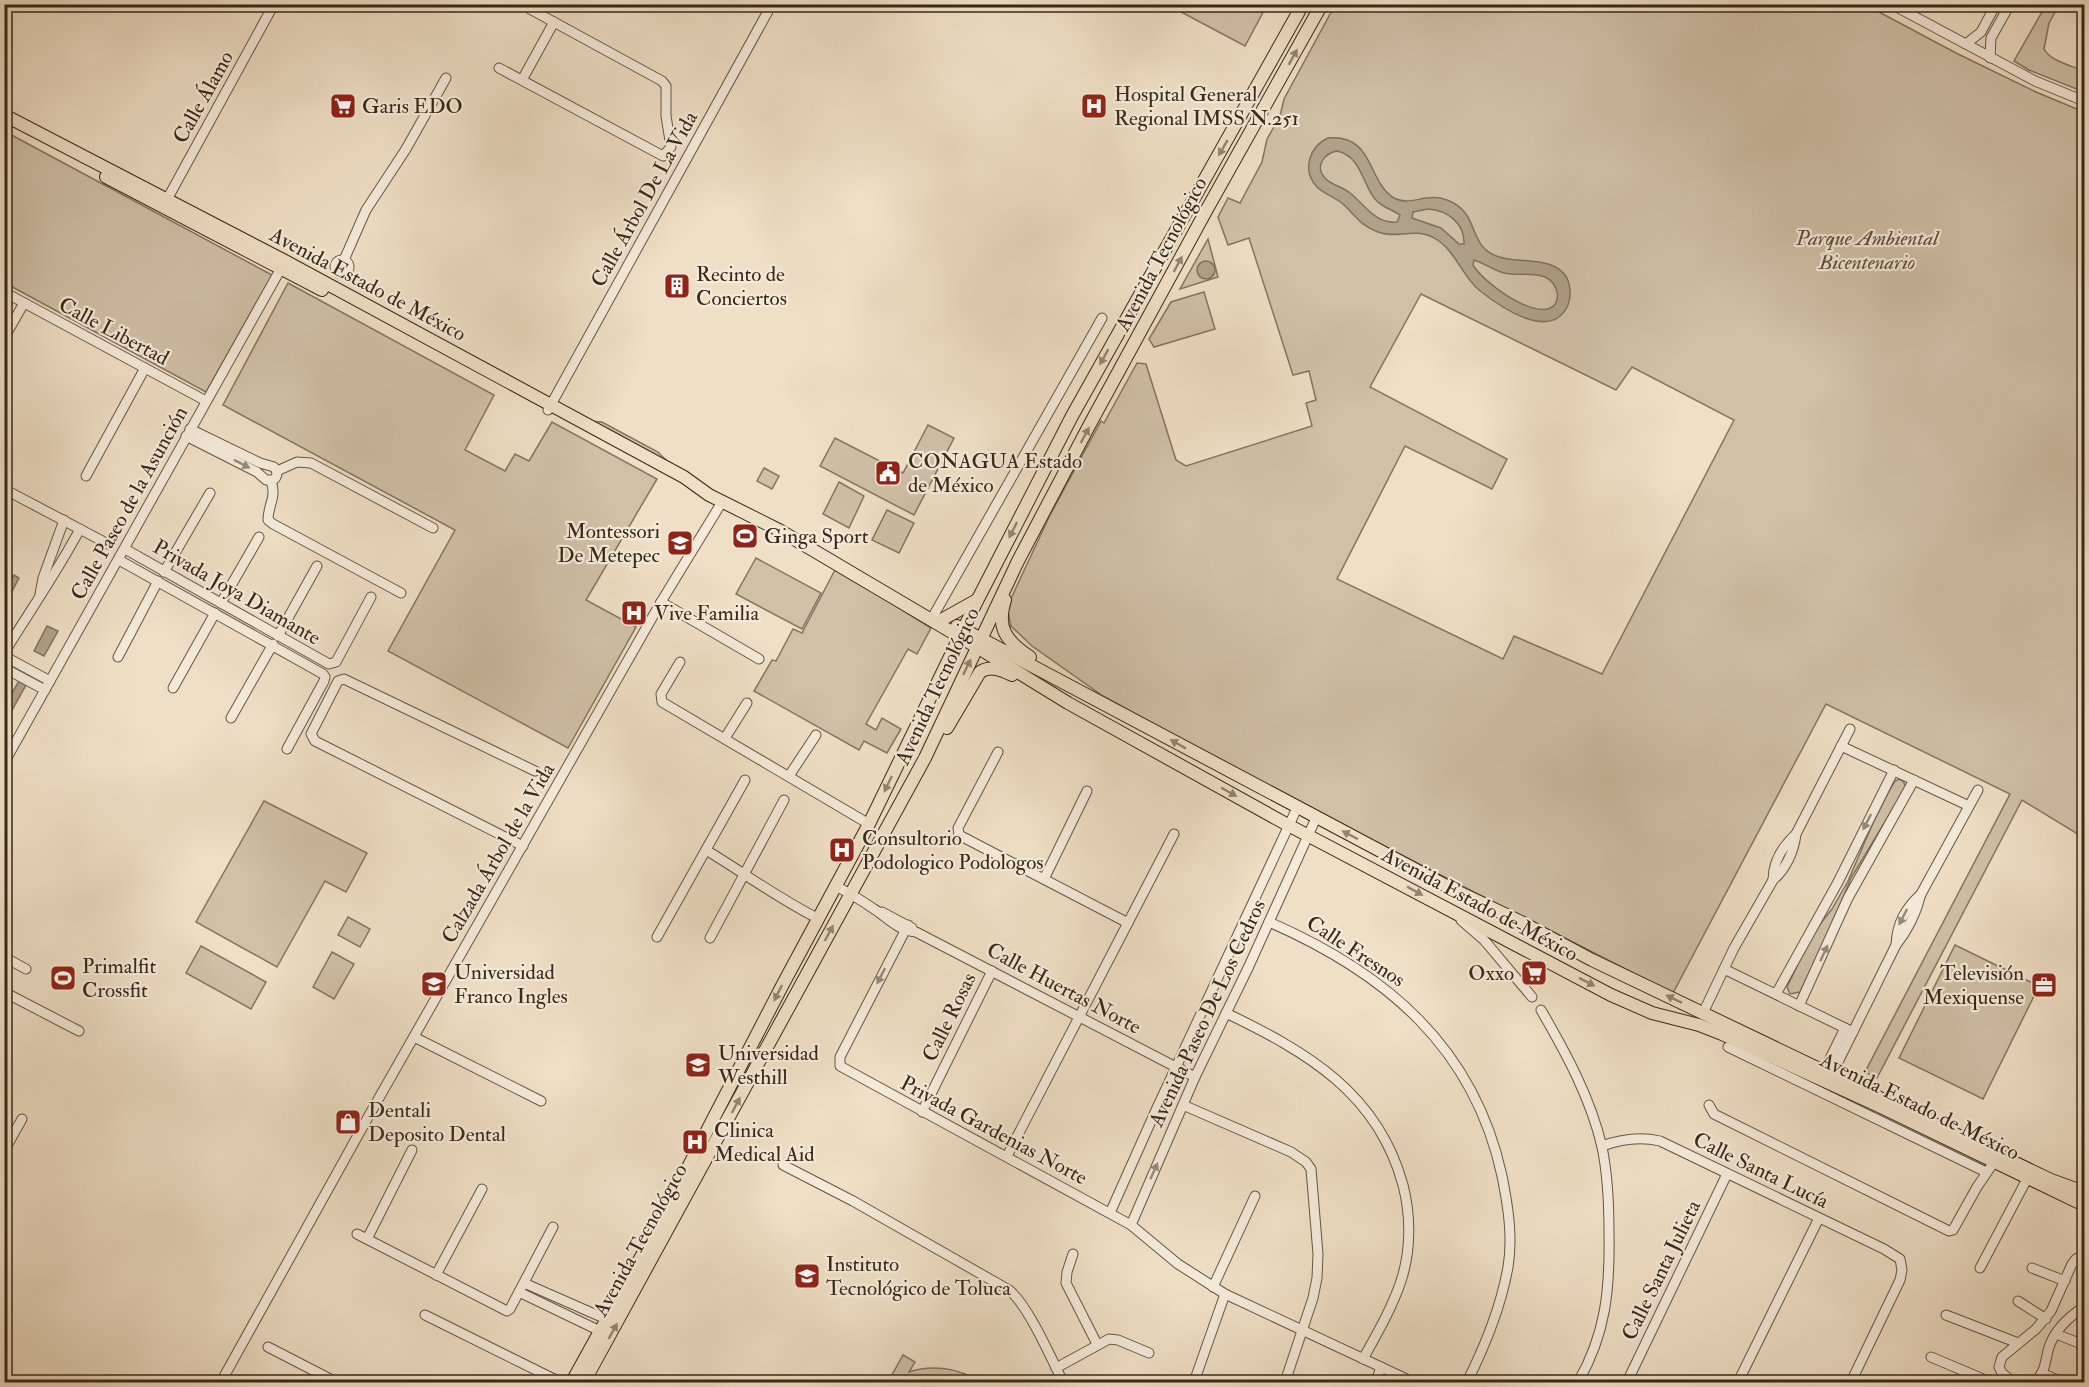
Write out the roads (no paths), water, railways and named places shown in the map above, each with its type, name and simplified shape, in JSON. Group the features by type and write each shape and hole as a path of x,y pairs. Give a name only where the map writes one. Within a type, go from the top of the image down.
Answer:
{"main road":[{"name":"Avenida Tecnológico","path":"572,1383 600,1316 667,1209 869,824 978,599 1109,347 1303,4"},
{"name":"Avenida Tecnológico","path":"584,1383 925,758 1018,561 1206,211 1322,4"},
{"name":"Avenida Estado de México","path":"4,115 165,203 684,477 709,495 779,530 879,589 979,642 1070,685 1316,818 1592,960 2051,1180 2085,1192"},
{"name":"Avenida Estado de México","path":"4,123 165,203"},
{"name":"Avenida Estado de México","path":"283,265 330,285 550,407"},
{"path":"1018,561 1002,609 1002,625 1005,634 1020,650 1070,685"},
{"path":"936,618 978,599"},
{"name":"Avenida Estado de México","path":"979,642 1068,703 1288,825 1611,995 1652,1013 1699,1025 1722,1034 1990,1167 2027,1179 2085,1205"},
{"path":"925,758 941,738 977,676 984,669 1003,671 1068,703"},
{"path":"1363,864 1372,858 1377,849"},
{"path":"1383,875 1389,862 1396,859"}],"street":[{"name":"Calle Álamo","path":"165,203 274,4"},
{"name":"Calle Árbol De La Vida","path":"550,407 772,4"},
{"path":"1891,4 2035,81 2085,101"},
{"path":"1966,44 1981,32 1996,4"},
{"path":"1990,58 1989,44 2010,4"},
{"path":"499,68 662,155 665,155 671,147 666,117 666,86 662,81 530,9"},
{"path":"522,80 554,22"},
{"path":"1986,22 1996,28"},
{"path":"330,285 337,272 343,273 348,270 348,264 344,260 366,210 406,149 446,78"},
{"path":"671,147 688,156"},
{"name":"Calle Paseo de la Asunción","path":"4,763 283,265"},
{"name":"Calle Libertad","path":"4,292 206,400"},
{"path":"4,338 24,303"},
{"path":"936,618 1102,318"},
{"path":"86,476 145,368"},
{"path":"188,433 272,466 277,471"},
{"path":"188,433 271,481"},
{"path":"277,471 297,462 311,463 433,528"},
{"path":"271,481 276,477 277,471"},
{"path":"271,481 274,494 268,520 401,593"},
{"path":"4,489 108,544"},
{"path":"164,572 210,493"},
{"name":"Calzada Árbol de la Vida","path":"221,1383 661,602 722,502"},
{"path":"40,594 43,578 64,520"},
{"path":"50,681 4,655 80,529"},
{"path":"221,603 259,537"},
{"name":"Privada Joya Diamante","path":"124,549 221,603 320,671 325,677 288,749"},
{"name":"Privada Joya Diamante","path":"119,560 215,613 325,663 336,662 371,597"},
{"path":"231,718 317,566"},
{"path":"118,657 158,581"},
{"path":"661,602 759,659"},
{"path":"173,688 215,613"},
{"path":"680,662 661,694 662,702 869,824"},
{"path":"4,668 45,690"},
{"path":"523,846 315,741 311,734 338,681 344,679 535,771"},
{"path":"725,738 747,703"},
{"path":"1702,1013 1773,880 1781,873 1787,862 1795,846 1796,834 1850,729"},
{"path":"789,776 816,735"},
{"path":"1841,746 1969,806"},
{"path":"998,752 958,828 958,834 1128,923"},
{"path":"1776,994 1838,882 1894,770"},
{"path":"657,937 745,780"},
{"path":"1799,1006 1848,898 1914,780"},
{"path":"1828,1072 1896,945 1913,920 1921,894 1978,790"},
{"path":"1044,879 1087,791"},
{"path":"710,938 784,800"},
{"name":"Avenida Paseo De Los Cedros","path":"1110,1213 1297,808"},
{"name":"Avenida Paseo De Los Cedros","path":"1131,1225 1183,1105 1316,818"},
{"path":"1007,1156 1174,834"},
{"path":"706,850 745,873 779,898 819,919"},
{"name":"Calle Huertas Norte","path":"836,886 906,927 1196,1077"},
{"path":"1452,912 1484,940 1532,998"},
{"name":"Calle Fresnos","path":"1269,921 1299,934 1372,978 1409,1008 1434,1034 1464,1076 1487,1121 1498,1156 1510,1223 1508,1264 1502,1295 1491,1328 1467,1383"},
{"name":"Privada Gardenias Norte","path":"906,927 840,1057 840,1066 1131,1225 1178,1264 1225,1294 1413,1383"},
{"path":"4,957 26,969"},
{"path":"1724,969 1849,1030"},
{"name":"Calle Rosas","path":"922,1112 992,971"},
{"path":"4,992 79,1031"},
{"path":"1541,1010 1578,1078 1602,1146 1609,1210 1609,1287 1603,1322 1597,1343 1578,1383"},
{"path":"1226,1013 1297,1050 1330,1075 1367,1110 1390,1146 1407,1200 1409,1231 1407,1253 1393,1300 1363,1359"},
{"path":"414,1037 541,1101"},
{"path":"1709,1105 1714,1114 1949,1231 1953,1230 1990,1167 1728,1047"},
{"path":"1183,1105 1290,1152 1309,1165 1313,1183 1318,1268 1313,1298 1285,1383"},
{"path":"4,1152 22,1119"},
{"name":"Calle Santa Lucía","path":"1602,1146 1627,1139 1651,1139 1670,1146 1884,1249 1899,1259 1902,1270 1900,1280 1851,1383"},
{"path":"367,1239 412,1150"},
{"path":"783,1165 854,1201 1009,1290 1026,1311 1063,1383"},
{"name":"Calle Santa Julieta","path":"1627,1383 1727,1174"},
{"path":"1980,1268 2027,1179"},
{"path":"436,1275 482,1189"},
{"path":"1213,1287 1255,1196"},
{"path":"1738,1383 1819,1218"},
{"path":"357,1234 505,1311 509,1311 553,1227"},
{"path":"1073,1254 1066,1283 1096,1344"},
{"path":"2013,1383 1999,1367 2002,1357 2046,1319 2056,1304 2076,1259 2085,1255"},
{"path":"2032,1268 2065,1281"},
{"path":"521,1287 547,1293 600,1316"},
{"path":"521,1287 543,1304 594,1328"},
{"path":"543,1304 547,1293"},
{"path":"1194,1383 1225,1294"},
{"path":"2018,1301 2046,1319"},
{"path":"2034,1383 2043,1374 2050,1346 2056,1334 2073,1315 2085,1307"},
{"path":"425,1315 560,1383"},
{"path":"1947,1315 2018,1343"},
{"path":"2056,1334 2085,1345"},
{"path":"1056,1368 1105,1340 1113,1339 1149,1353"},
{"path":"268,1347 336,1383"},
{"path":"1931,1356 1981,1381 2002,1373"},
{"path":"1376,1383 1381,1367"},
{"path":"2043,1374 2063,1383"}],"place":[{"name":"Garis EDO","path":"343,106"},
{"name":"Hospital General Regional IMSS N.251","path":"1094,106"},
{"name":"Recinto de Conciertos","path":"677,286"},
{"name":"CONAGUA Estado de México","path":"888,473"},
{"name":"Ginga Sport","path":"745,536"},
{"name":"Montessori De Metepec","path":"680,543"},
{"name":"Vive Familia","path":"634,613"},
{"name":"Consultorio Podologico Podologos","path":"842,850"},
{"name":"Oxxo","path":"1534,973"},
{"name":"Primalfit Crossfit","path":"63,978"},
{"name":"Universidad Franco Ingles","path":"434,984"},
{"name":"Televisión Mexiquense","path":"2044,985"},
{"name":"Universidad Westhill","path":"698,1065"},
{"name":"Dentali Deposito Dental","path":"348,1122"},
{"name":"Clinica Medical Aid","path":"695,1142"},
{"name":"Instituto Tecnológico de Toluca","path":"807,1276"}],"park label":[{"name":"Parque Ambiental Bicentenario","path":"1867,250"}]}
